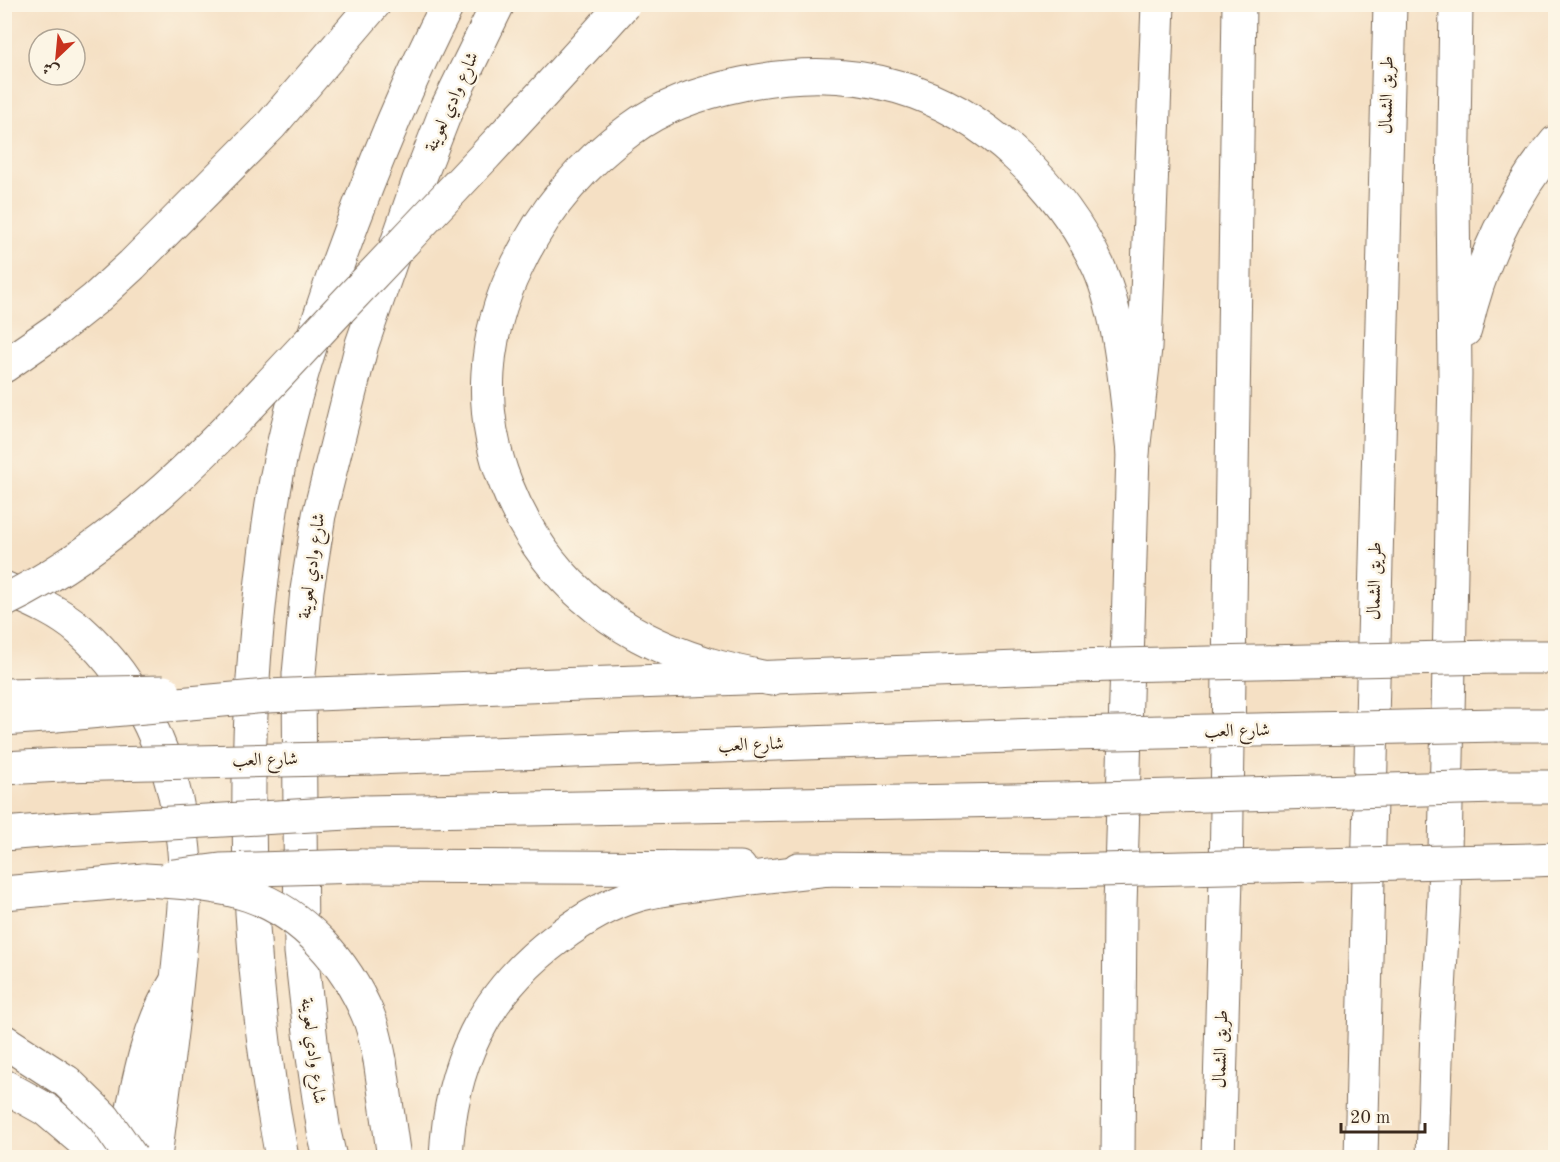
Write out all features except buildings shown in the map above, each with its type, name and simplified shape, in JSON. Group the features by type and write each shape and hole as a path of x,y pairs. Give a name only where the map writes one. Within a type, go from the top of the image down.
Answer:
{"main road":[{"path":"4,366 64,324 132,265 271,125 374,4"},
{"path":"282,1158 263,1038 254,957 248,793 250,723 264,563 277,476 288,426 319,320 378,155 423,53 448,4"},
{"name":"شارع وادي لعوينة","path":"330,1158 312,1050 301,952 299,674 307,590 319,515 362,344 419,180 447,108 498,4"},
{"path":"4,601 31,588 86,552 146,504 198,457 538,99 624,4"},
{"path":"1118,1158 1120,907 1132,452 1145,348 1158,4"},
{"name":"طريق الشمال","path":"1218,1158 1226,865 1239,4"},
{"name":"طريق الشمال","path":"1361,1158 1390,4"},
{"path":"1433,1158 1444,898 1455,375 1453,198 1456,4"},
{"path":"771,679 705,664 658,646 619,625 589,603 550,561 518,514 497,456 488,422 487,374 495,323 509,282 529,241 546,213 572,181 598,155 633,126 675,104 718,89 759,80 806,75 845,77 898,87 941,105 982,129 1016,154 1050,191 1078,230 1100,270 1112,307 1120,350 1132,452"},
{"path":"1455,375 1473,295 1492,247 1537,165 1556,142"},
{"path":"4,588 40,604 80,630 116,669 141,706 174,787 184,843 184,911 178,980 155,1158"},
{"path":"4,695 56,704 1071,666 1556,657"},
{"path":"4,719 56,704"},
{"name":"شارع العب","path":"4,768 1069,734 1556,725"},
{"path":"4,834 365,812 1064,799 1556,786"},
{"path":"4,893 144,880 220,870 361,866 1057,871 1544,860"},
{"path":"446,1158 448,1124 457,1083 475,1033 493,1001 535,955 601,910 638,895 668,889 828,869"},
{"path":"144,880 190,883 249,895 285,912 319,940 351,981 369,1017 380,1060 394,1158"},
{"path":"123,1158 147,1050 161,1007 178,980"},
{"path":"1437,1028 1458,1158"},
{"path":"4,1041 67,1082 104,1118 132,1158"},
{"path":"1101,1158 1120,1041"},
{"path":"4,1086 45,1109 103,1158"}]}
